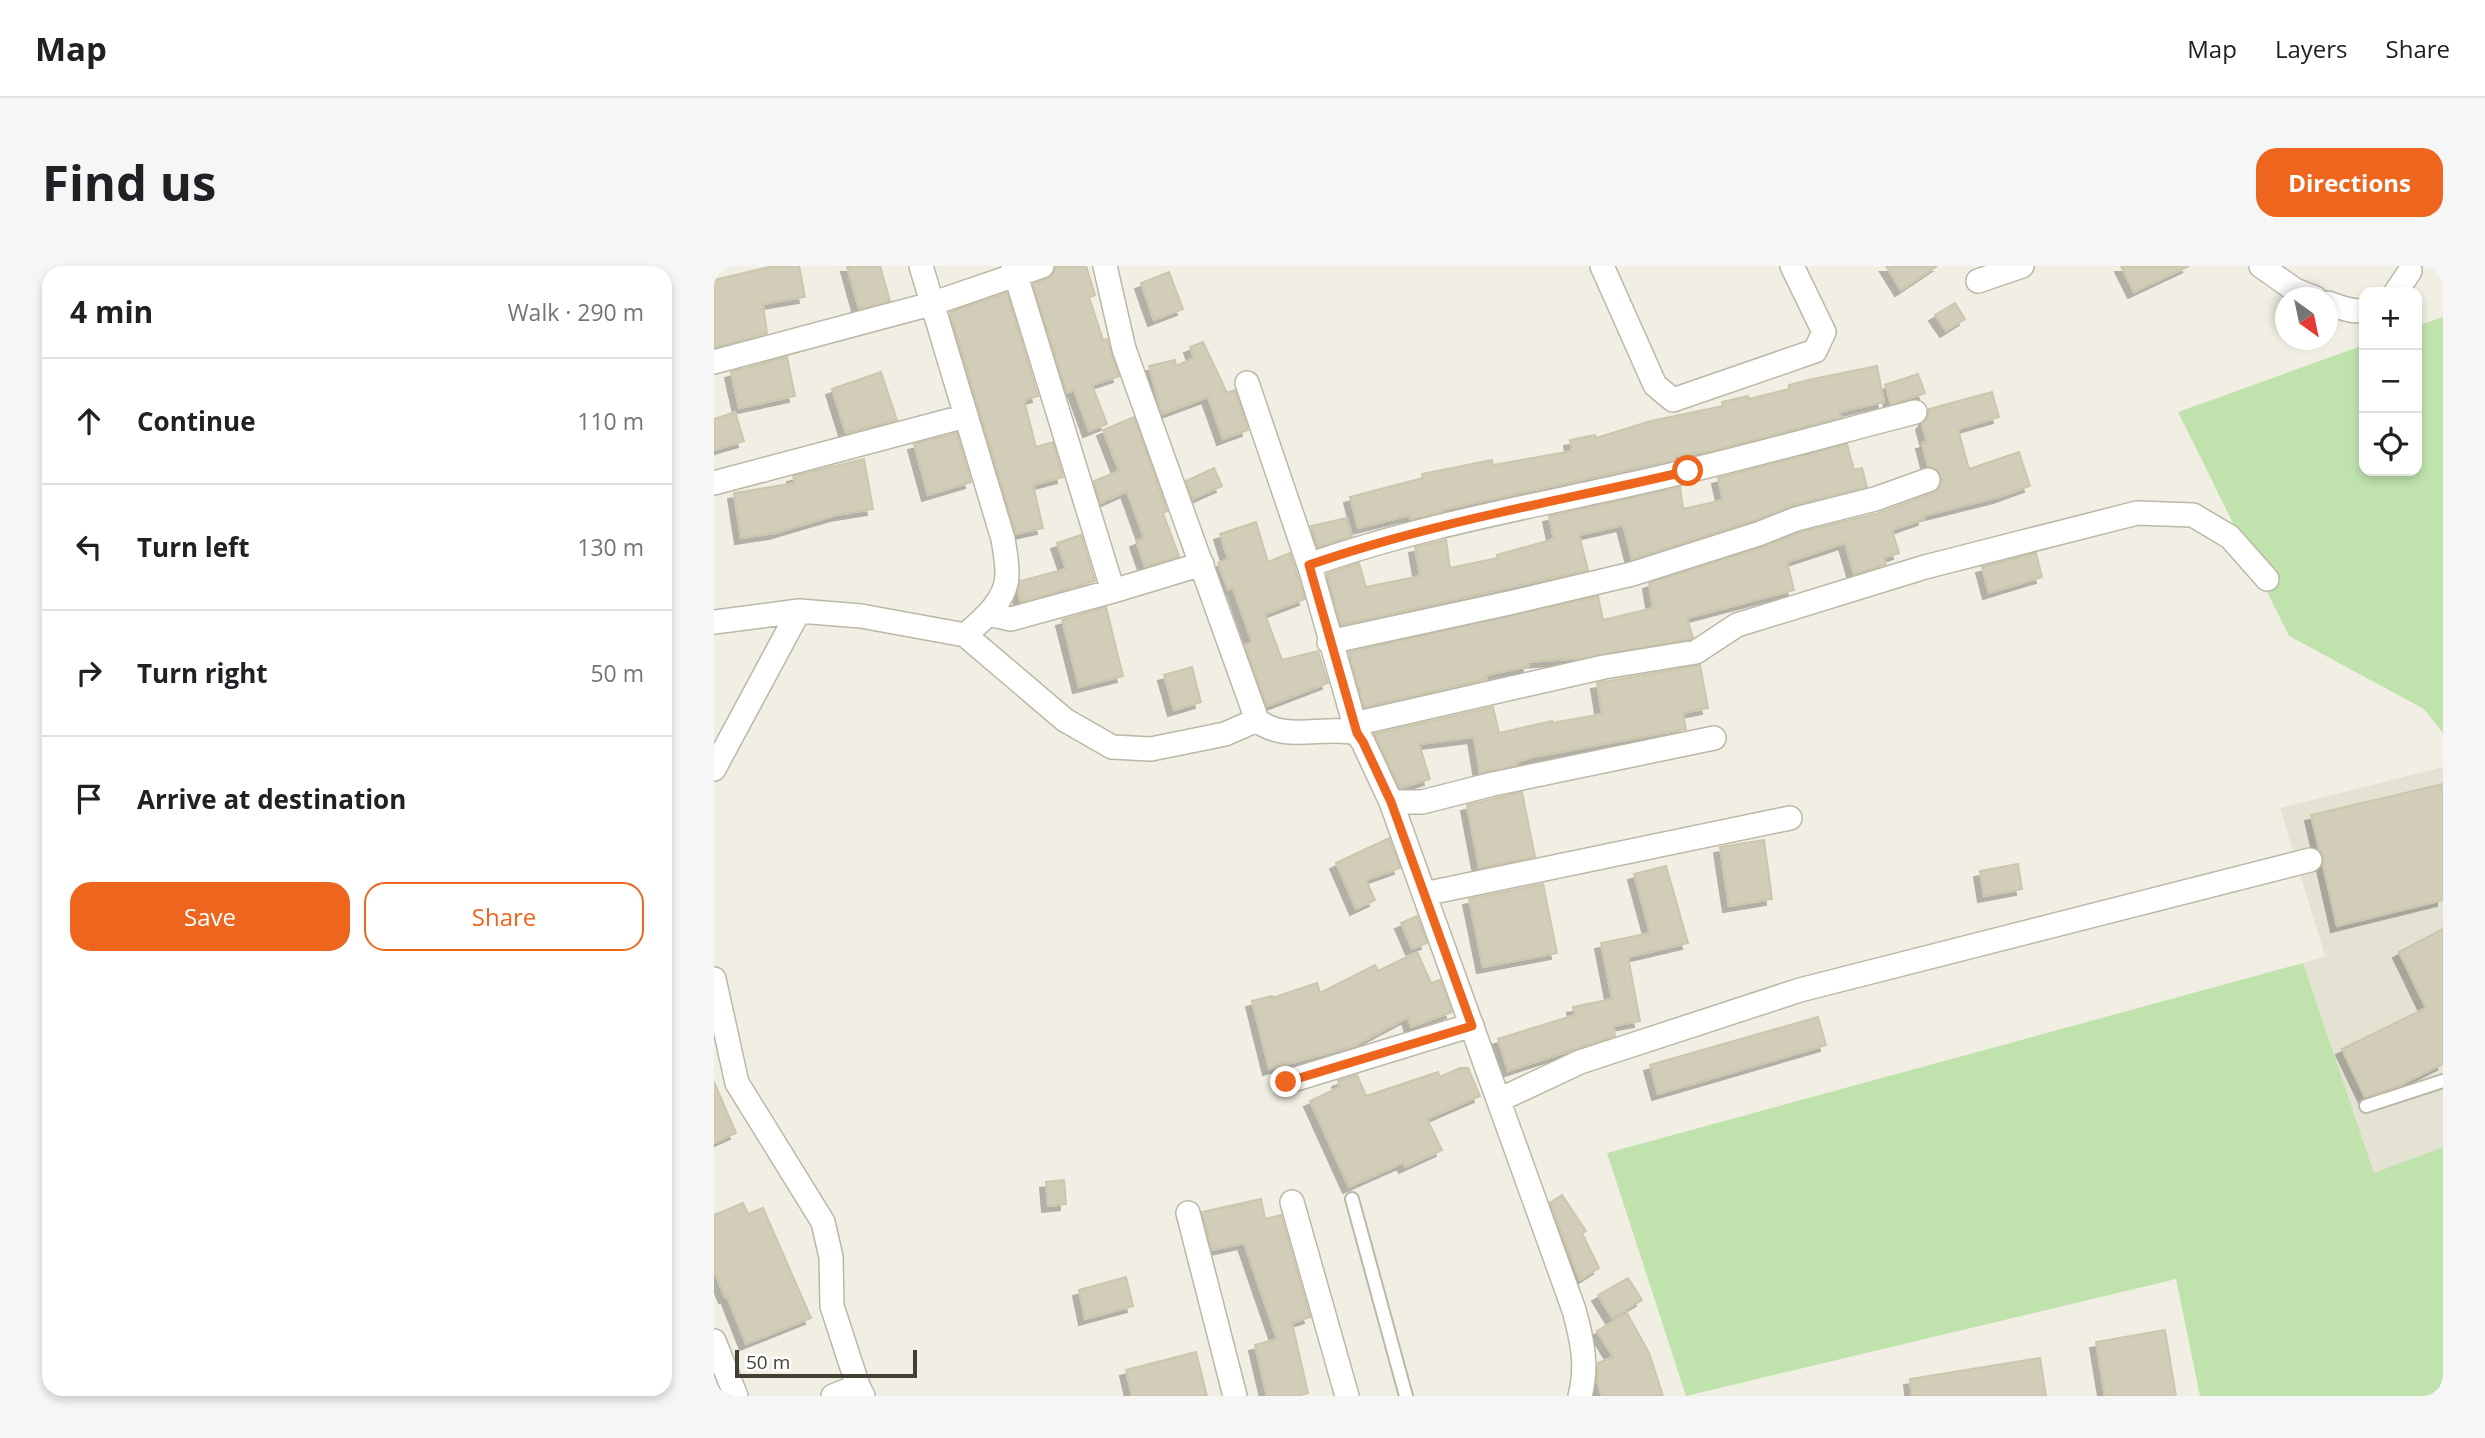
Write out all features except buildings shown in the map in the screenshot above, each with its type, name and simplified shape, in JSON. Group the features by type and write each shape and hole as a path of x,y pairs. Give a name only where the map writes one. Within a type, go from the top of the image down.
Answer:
{"street":[{"path":"921,266 1003,540 1008,576 1001,597 988,614 965,635"},
{"path":"714,362 931,303 1015,270 1042,266"},
{"path":"1105,266 1124,349 1257,720 1267,729 1283,732 1356,729 1604,667 1696,652 1737,625 1925,567 2137,513 2193,515 2230,537 2267,579"},
{"path":"1602,266 1655,385 1673,400 1815,351 1824,332 1792,266"},
{"path":"1978,281 2022,266"},
{"path":"2261,266 2291,287"},
{"path":"1015,270 1113,591"},
{"path":"2399,287 2410,271"},
{"path":"2338,307 2359,311"},
{"path":"1247,383 1309,565 1356,729 1391,802 1577,1322 1584,1346 1584,1381 1580,1396"},
{"path":"1309,565 1371,543 1688,471 1915,412"},
{"path":"714,483 966,416"},
{"path":"1329,642 1632,574 1758,534 1796,519 1875,499 1928,480"},
{"path":"988,614 1011,619 1202,564"},
{"path":"714,622 799,611 861,616 965,635 1065,720 1112,747 1151,749 1225,734 1257,720"},
{"path":"714,769 799,611"},
{"path":"1391,802 1422,802 1714,738"},
{"path":"1424,894 1790,818"},
{"path":"1499,1100 1580,1062 1800,990 2310,860"},
{"path":"714,979 737,1083 823,1222 831,1257 832,1306 861,1391 832,1396"},
{"path":"1286,1082 1472,1026"},
{"path":"1292,1202 1347,1396"},
{"path":"1188,1213 1235,1396"},
{"path":"714,1342 736,1396"}],"lane":[{"path":"2366,1106 2443,1081"},
{"path":"1352,1199 1406,1396"}],"shaded area":[{"path":"2443,767 2443,1147 2374,1174 2303,963 2325,956 2280,808"}],"green space":[{"path":"2443,317 2443,733 2424,709 2289,636 2178,412 2359,347 2359,476 2422,476 2422,324"},
{"path":"2303,963 2374,1173 2443,1147 2443,1396 2200,1396 2176,1279 1686,1396 1607,1153"}],"route":[{"path":"1286,1082 1472,1026 1391,802 1357,733 1309,565 1371,543 1435,527 1688,471"}]}
